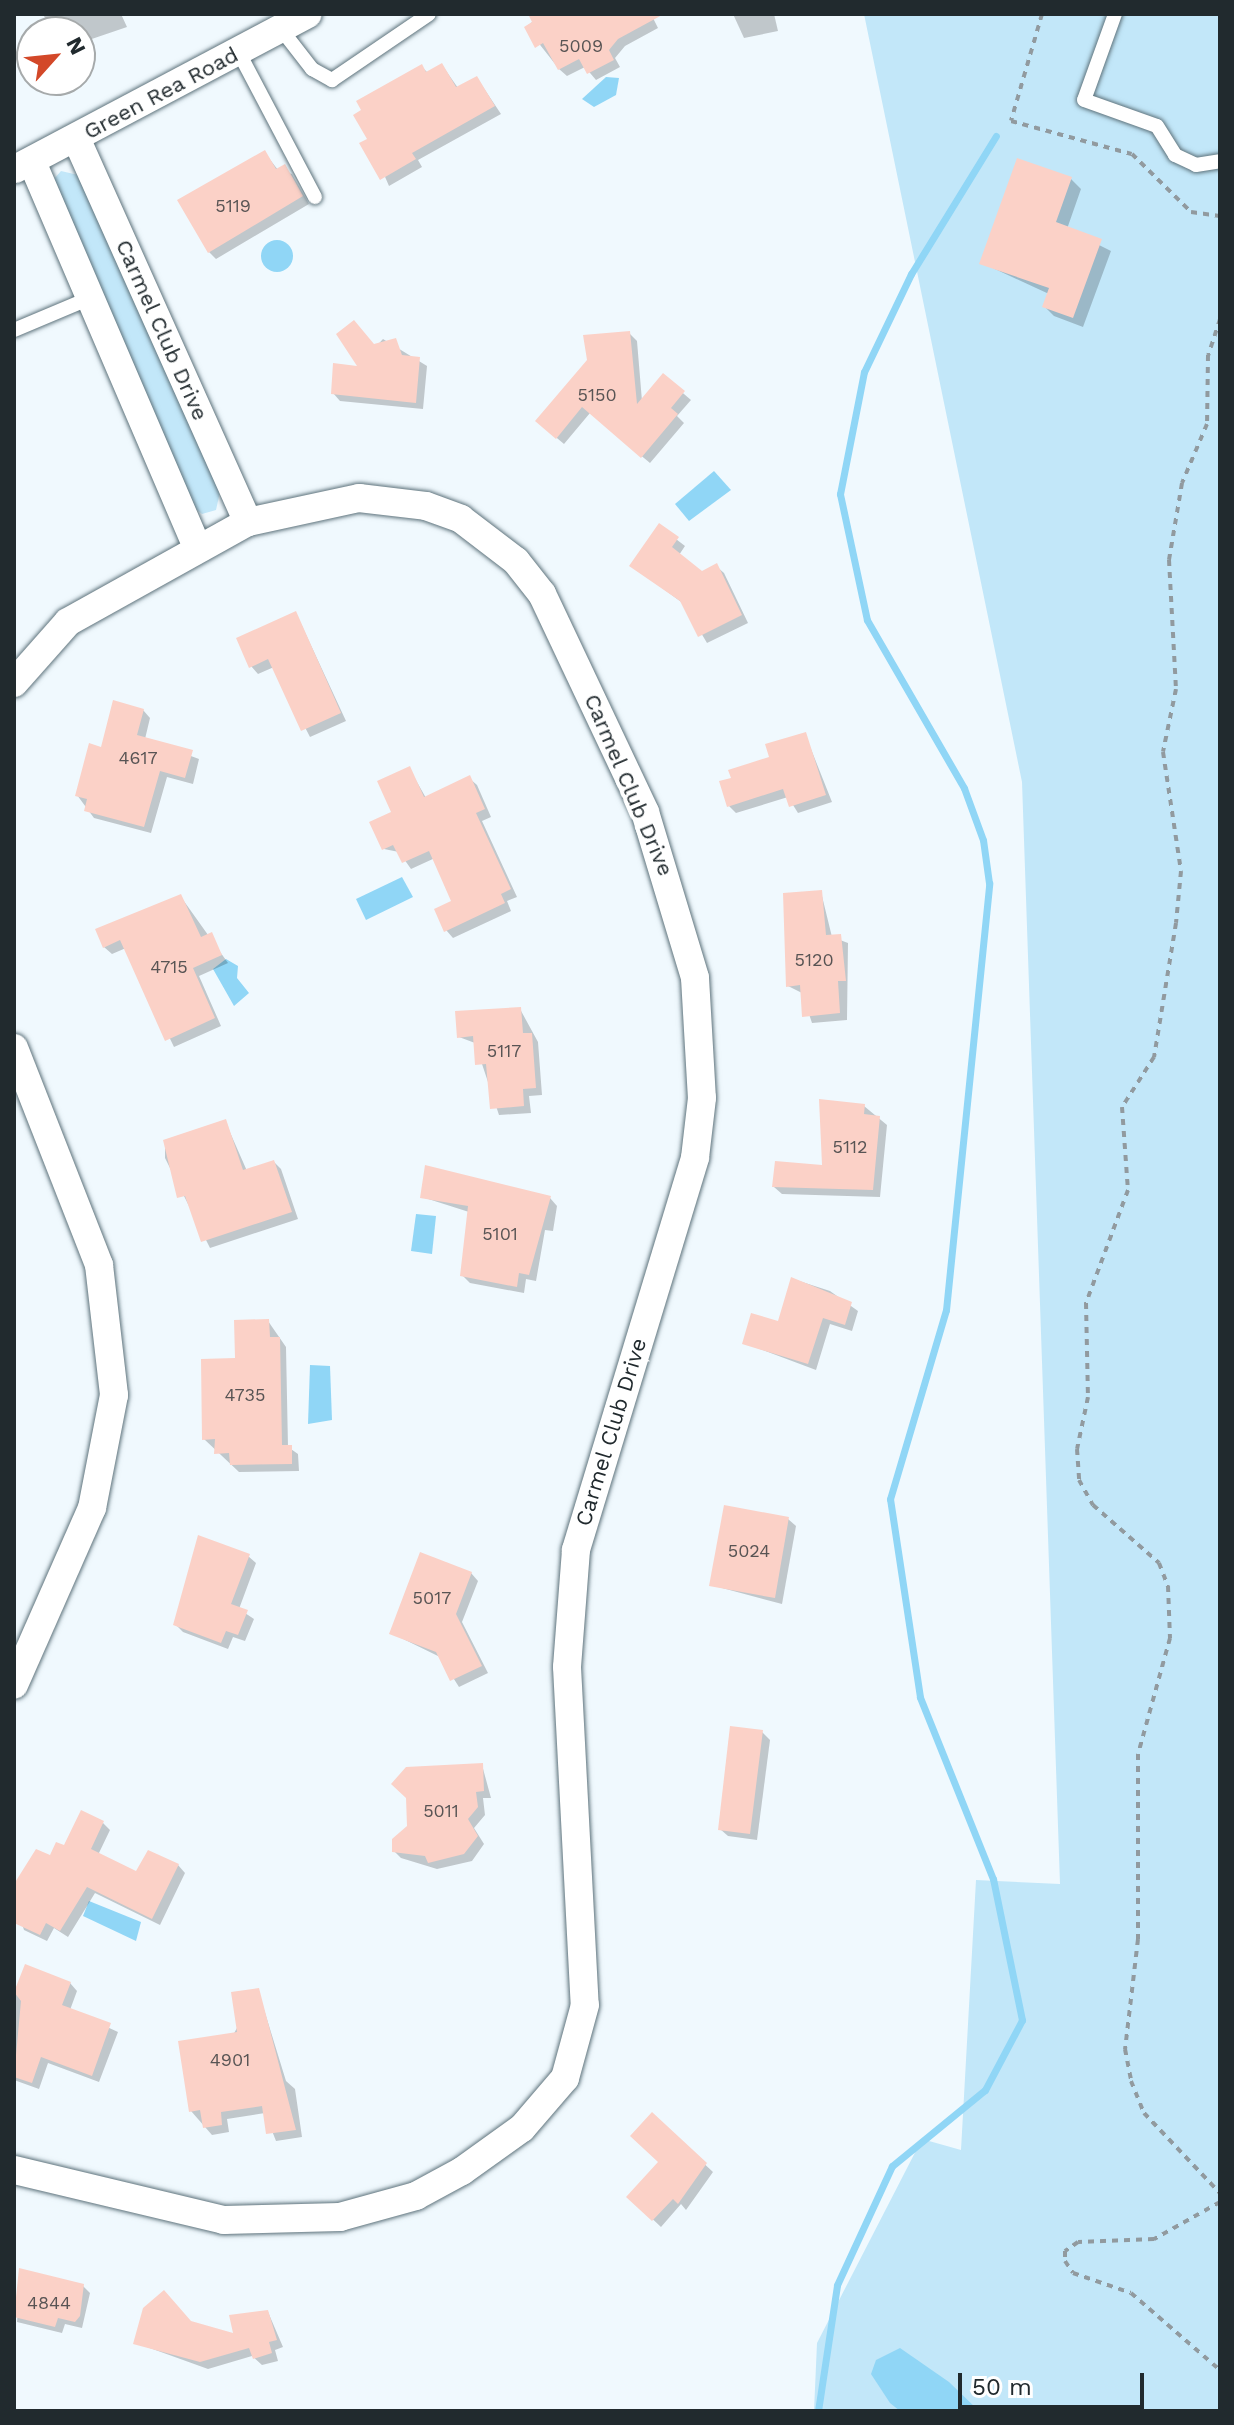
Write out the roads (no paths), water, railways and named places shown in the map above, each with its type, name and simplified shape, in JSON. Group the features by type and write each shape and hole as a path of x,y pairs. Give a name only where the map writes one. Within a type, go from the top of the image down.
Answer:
{"street":[{"name":"Green Rea Road","path":"23,166 308,14"},
{"name":"Carmel Club Drive","path":"76,138 248,522"},
{"path":"23,166 90,298 197,547"},
{"name":"Carmel Club Drive","path":"14,683 68,622 197,547 248,522 316,503 390,499 461,519 516,561 555,615 645,812 695,978 702,1086 695,1158 576,1550 567,1667 584,2021 565,2078 522,2128 462,2171 369,2212 224,2220 14,2170"},
{"path":"14,1048 99,1265 114,1395 92,1508 14,1685"}],"lane":[{"path":"281,29 312,69 332,80 429,14"},
{"path":"1115,14 1084,100 1157,126 1175,155 1196,165 1220,161"},
{"path":"238,51 315,197"},
{"path":"14,330 90,298"}],"water":[{"path":"606,77 619,78 616,95 594,107 582,99"},
{"path":"277,240 288,245 293,256 288,267 277,272 266,267 261,256 266,245"},
{"path":"714,471 731,490 689,521 675,504"},
{"path":"402,877 413,897 366,920 356,899"},
{"path":"226,959 238,966 237,978 249,993 234,1006 213,969"},
{"path":"416,1214 436,1216 432,1254 411,1251"},
{"path":"310,1365 330,1366 332,1420 308,1424"},
{"path":"89,1901 141,1922 136,1941 83,1916"},
{"path":"900,2348 949,2382 979,2411 900,2411 890,2403 871,2374 876,2360"}],"waterway":[{"path":"818,2411 837,2285 892,2166 985,2090 1022,2020 993,1879 920,1697 890,1499 946,1310 989,883 983,840 964,788 867,620 840,494 864,372 911,274 996,136"}]}
